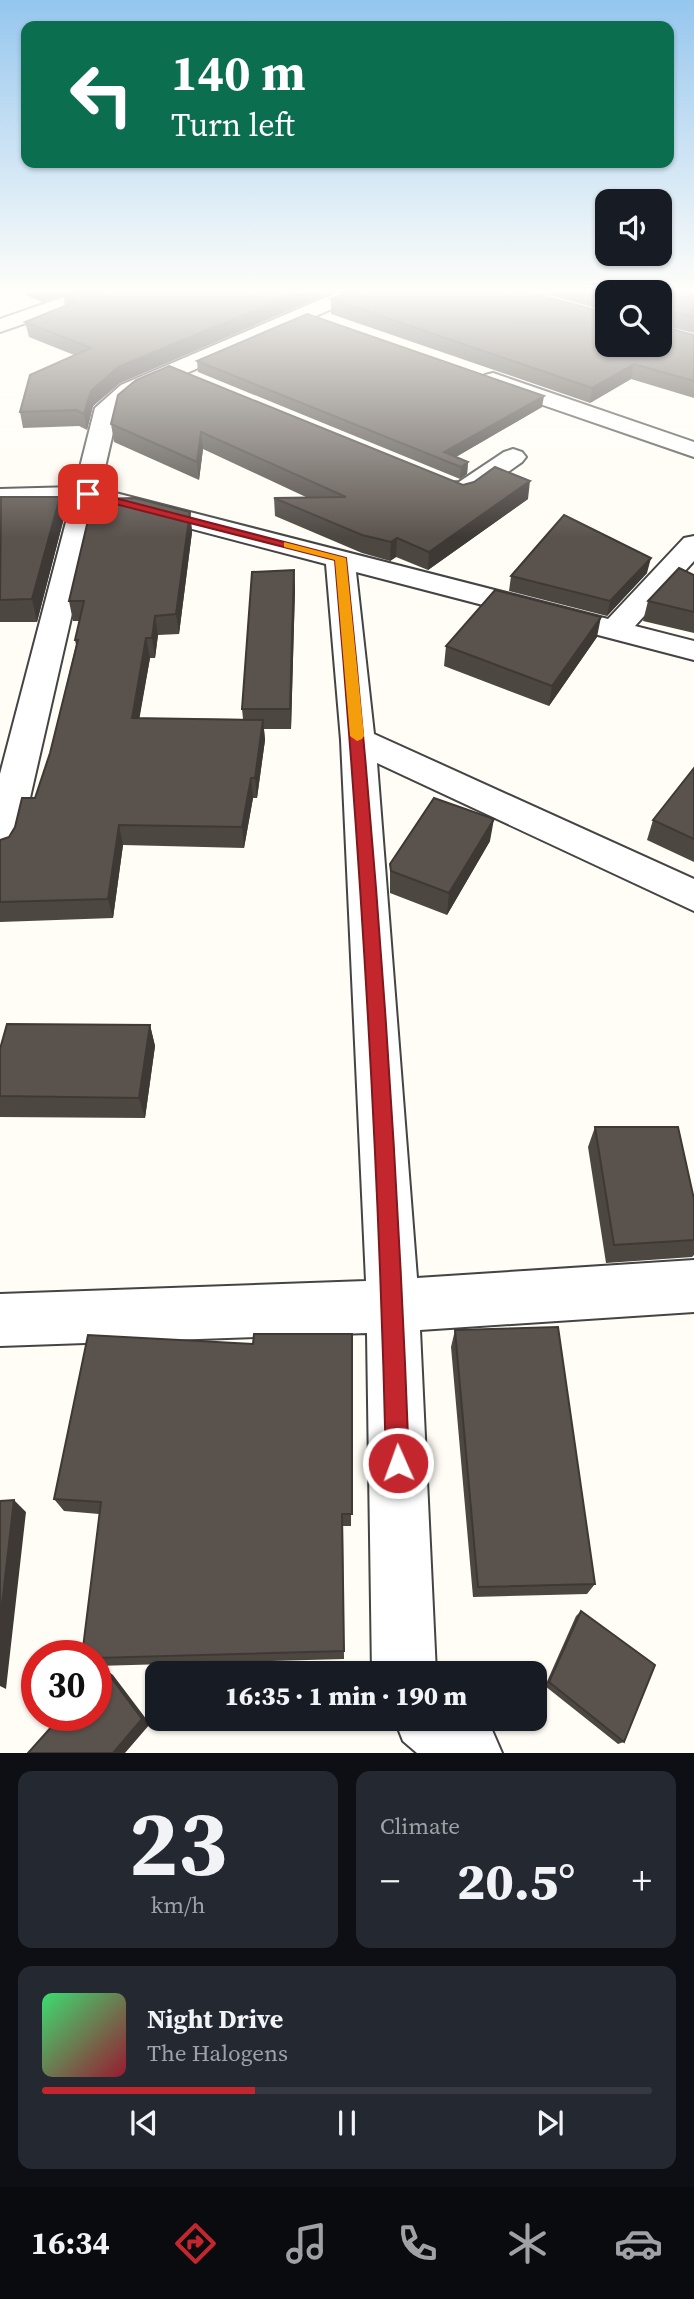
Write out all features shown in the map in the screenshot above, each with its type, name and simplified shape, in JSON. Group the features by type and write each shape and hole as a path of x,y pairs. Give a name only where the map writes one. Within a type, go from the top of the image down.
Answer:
{"street":[{"path":"0,846 107,408 129,390 189,375"},
{"path":"478,375 694,450"},
{"path":"437,482 462,492 513,457"},
{"path":"0,497 88,494 694,651"},
{"path":"615,630 694,544"},
{"path":"340,558 358,740 393,1306 404,1661"},
{"path":"358,740 694,896"},
{"path":"0,1320 393,1306 694,1286"},
{"path":"442,1731 469,1753"}],"building":[{"path":"30,375 109,375 91,391 84,414 76,410 20,412"},
{"path":"148,375 191,375 463,485 474,482 495,467 530,481 429,552 397,538 391,542 362,535 274,498 346,497 201,432 197,462 111,424 118,395 136,380"},
{"path":"231,375 483,375 544,396 444,452 468,462 461,467"},
{"path":"553,375 615,375 592,388"},
{"path":"672,375 694,375 694,381"},
{"path":"1,497 60,497 32,599 0,600"},
{"path":"135,498 190,512 176,614 155,616 152,638 146,638 132,718 263,720 255,778 251,778 242,827 119,825 108,899 0,902 0,840 9,837 15,827 22,798 35,798 50,753 78,640 75,640 84,601 69,601 93,499"},
{"path":"564,515 651,558 610,601 511,576"},
{"path":"679,568 694,575 694,612 648,601"},
{"path":"294,570 290,709 242,709 252,572"},
{"path":"495,590 601,617 552,686 446,646"},
{"path":"694,768 694,839 653,820"},
{"path":"434,798 494,819 449,893 391,871 390,864"},
{"path":"7,1024 150,1025 139,1098 0,1096 0,1049"},
{"path":"595,1127 678,1127 694,1199 694,1240 614,1245"},
{"path":"558,1327 595,1584 478,1587 455,1330"},
{"path":"254,1334 352,1334 352,1514 342,1514 344,1651 112,1658 112,1640 84,1640 101,1502 54,1499 88,1335 253,1344"},
{"path":"14,1500 0,1622 0,1501"},
{"path":"581,1611 655,1665 624,1742 549,1682"},
{"path":"112,1679 142,1719 113,1753 28,1753 48,1731 112,1731"}],"slow traffic":[{"path":"288,544 340,558 357,736"}],"route":[{"path":"88,494 340,558 358,740 393,1306 398,1463"}]}
